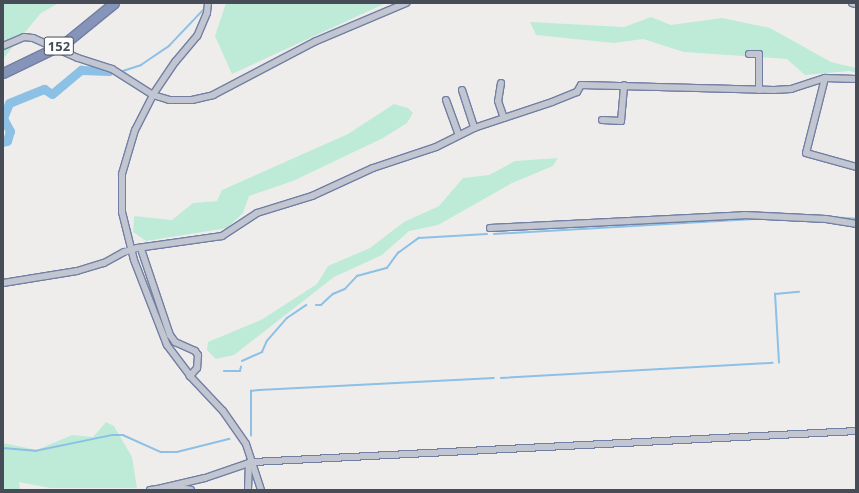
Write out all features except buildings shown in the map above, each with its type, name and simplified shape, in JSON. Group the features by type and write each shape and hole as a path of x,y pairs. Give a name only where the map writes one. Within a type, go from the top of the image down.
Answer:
{"highway":[{"name":"152","path":"3,73 55,48 81,32 110,4"}],"street":[{"path":"208,3 201,28 153,95 135,130 125,159 120,185 122,212 134,260 166,345 190,376 236,428 261,490"},
{"path":"3,46 24,37 33,38 78,58 112,69 153,95 179,101 213,95 316,41 406,3"},
{"path":"852,3 856,4"},
{"path":"749,54 759,54 759,90"},
{"path":"825,78 806,153 856,167"},
{"path":"3,283 84,269 104,263 124,252 222,236 257,213 312,196 373,168 436,147 474,128 577,92 581,85 624,85 759,90 791,89 825,78 856,79"},
{"path":"500,83 498,101 504,118"},
{"path":"602,120 621,121 624,85"},
{"path":"462,90 474,128"},
{"path":"446,100 459,135"},
{"path":"490,228 744,215 826,219 856,224"},
{"path":"139,249 170,335 174,342 195,351 198,355 197,368 190,376"},
{"path":"162,489 205,478 251,462 856,431"},
{"path":"248,490 251,462"},
{"path":"150,490 177,487 191,490"}],"green space":[{"path":"3,3 59,3 41,13 3,59"},
{"path":"226,3 386,3 232,74 215,36"},
{"path":"651,17 671,25 722,18 770,28 831,62 856,68 856,73 850,71 805,75 787,59 684,52 643,39 614,43 536,35 530,22 624,27"},
{"path":"394,104 408,108 413,113 407,123 383,138 293,181 249,196 243,213 227,228 146,241 133,232 134,216 172,220 193,203 217,201 222,190 348,134"},
{"path":"558,158 553,166 512,183 438,225 409,231 382,255 334,277 234,355 216,359 207,350 208,342 261,320 317,284 328,266 370,248 404,222 439,206 463,178 489,175 515,161"},
{"path":"106,422 114,426 132,457 137,488 50,488 19,482 20,490 3,490 3,443 37,450 72,435 93,437"}],"waterway":[{"path":"123,71 141,65 169,46 206,7"},
{"path":"3,118 9,103 44,89 52,94 81,70 109,71"},
{"path":"3,118 10,131 7,141 3,142"},
{"path":"753,212 824,216"},
{"path":"830,217 856,219"},
{"path":"494,234 754,219"},
{"path":"316,305 321,305 333,294 345,289 357,276 387,268 398,253 419,238 487,234"},
{"path":"779,363 775,294 799,292"},
{"path":"242,361 262,352 267,341 287,318 306,305"},
{"path":"501,378 773,363"},
{"path":"224,371 240,371 241,367"},
{"path":"251,436 251,391 494,378"},
{"path":"3,448 35,451 112,435 123,435 161,452 177,452 229,439"}]}
